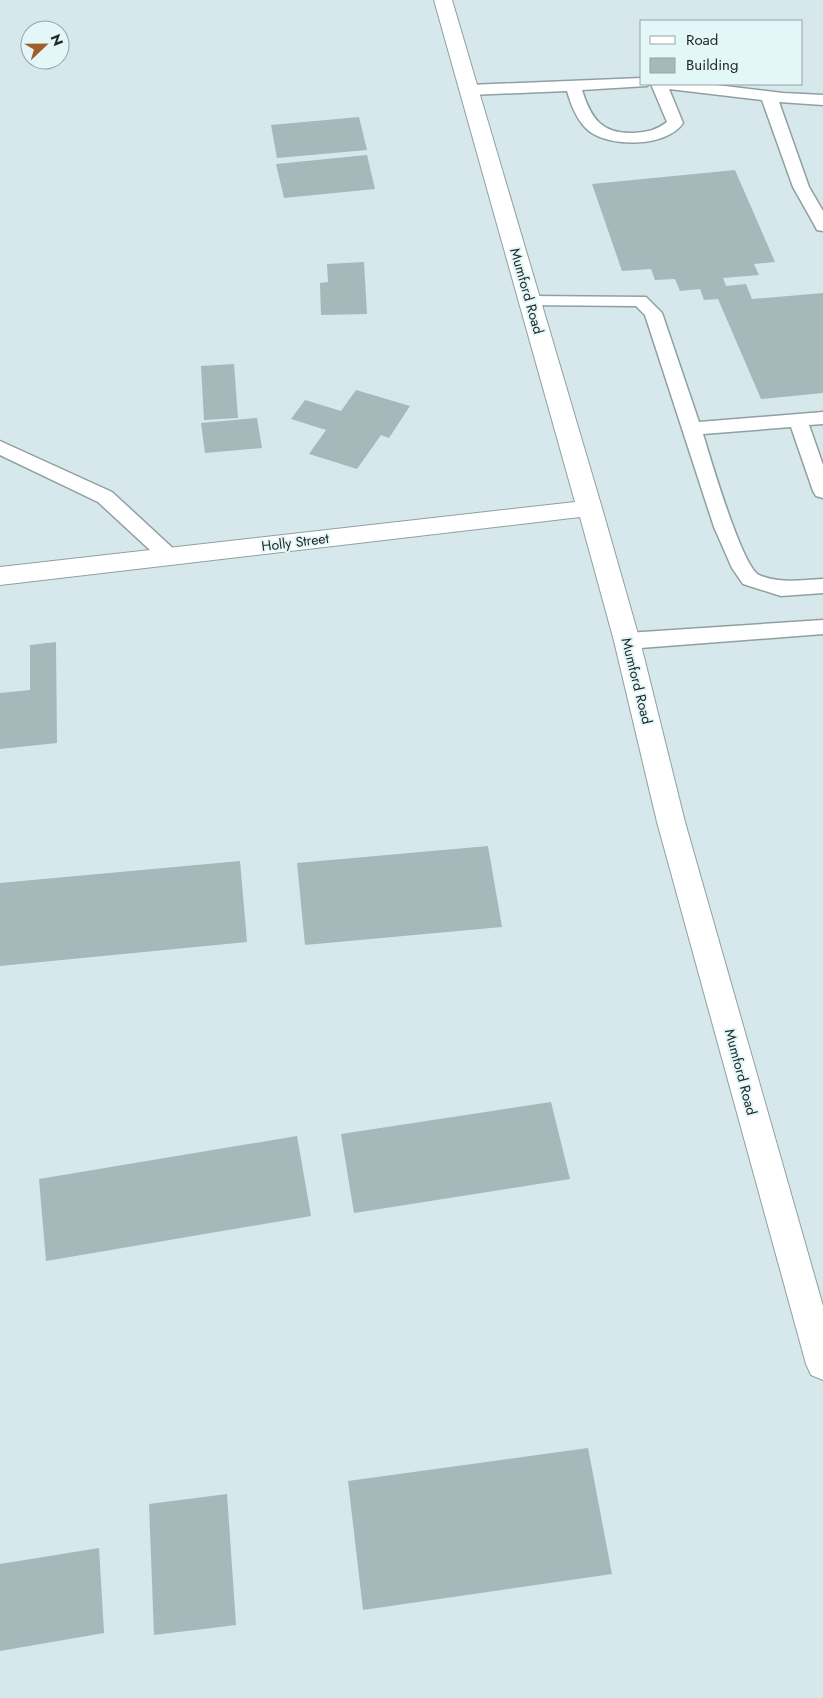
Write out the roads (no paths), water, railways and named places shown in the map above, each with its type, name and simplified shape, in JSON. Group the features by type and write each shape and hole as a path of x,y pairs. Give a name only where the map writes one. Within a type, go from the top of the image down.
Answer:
{"street":[{"name":"Mumford Road","path":"443,0 590,508 627,641 671,822 823,1364"},
{"name":"Holly Street","path":"0,576 590,508"}],"lane":[{"path":"469,90 640,83"},
{"path":"573,86 578,104 593,126 601,133 611,137 625,138 644,137 668,131 676,123 659,85"},
{"path":"695,85 768,97 823,100"},
{"path":"768,97 801,186 823,226"},
{"path":"530,301 640,301 653,313 724,527 739,564 750,579 781,588 823,586"},
{"path":"692,429 823,418"},
{"path":"798,420 823,491"},
{"path":"0,447 105,497 170,557"},
{"path":"627,641 823,628"}]}
